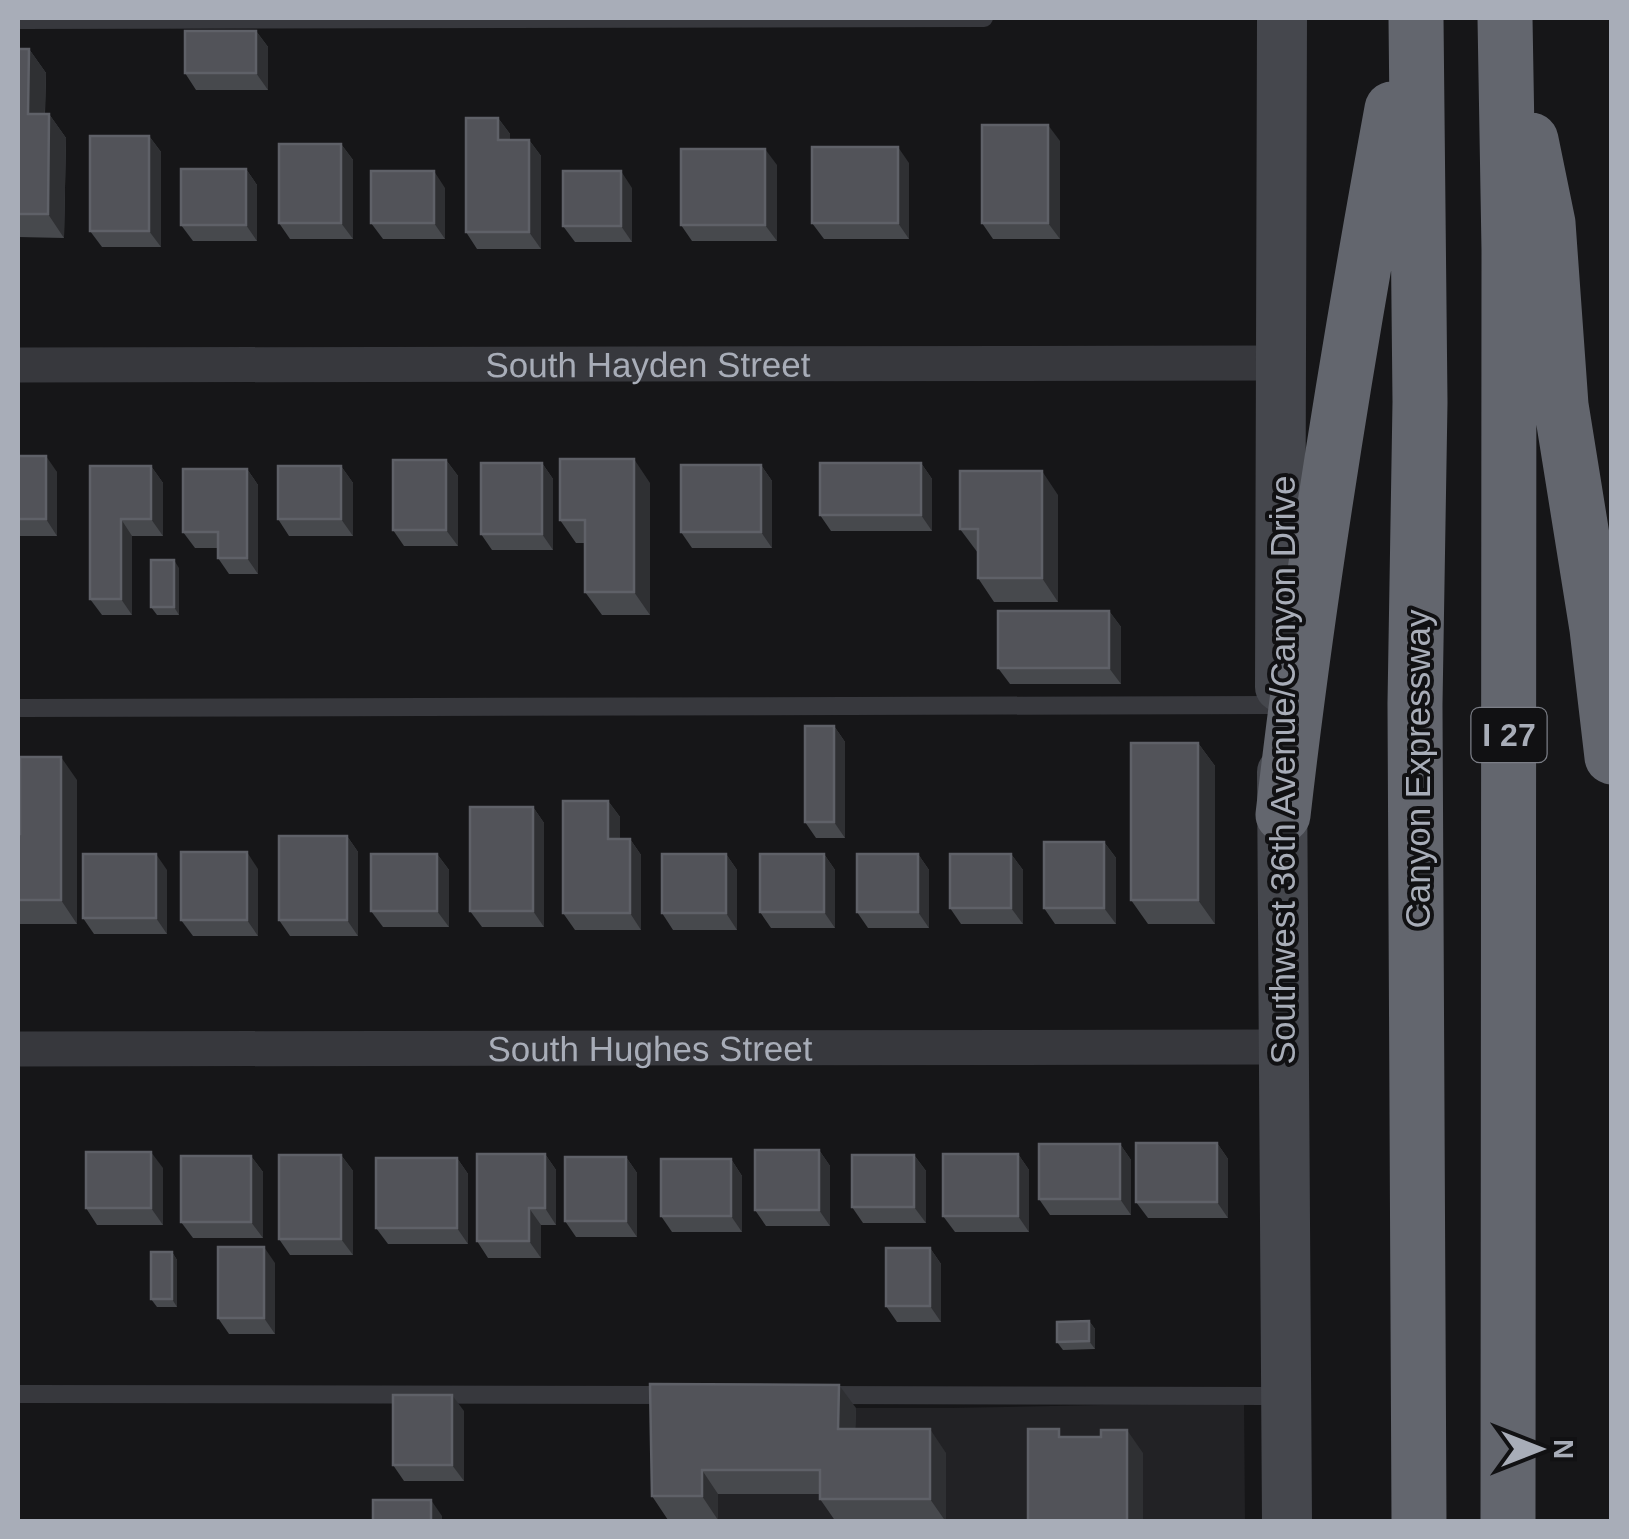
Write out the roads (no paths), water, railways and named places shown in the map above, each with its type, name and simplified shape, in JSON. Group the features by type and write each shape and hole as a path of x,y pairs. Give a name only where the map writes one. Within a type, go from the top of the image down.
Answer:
{"highway":[{"path":"1283,815 1297,693 1373,213 1413,18"},
{"name":"Canyon Expressway","path":"1413,18 1420,402 1415,704 1419,1522"},
{"path":"1506,18 1548,223 1561,404 1597,630 1612,756"},
{"name":"I 27","path":"1506,18 1508,1522"}],"main road":[{"name":"Southwest 36th Avenue/Canyon Drive","path":"1282,18 1280,705 1288,1519"}],"street":[{"name":"South Hayden Street","path":"18,365 1280,363"},
{"name":"South Hughes Street","path":"18,1049 1284,1047"}],"lane":[{"path":"18,20 984,18"},
{"path":"18,708 1280,705"},
{"path":"18,1394 696,1395"},
{"path":"795,1395 1286,1396"}]}
